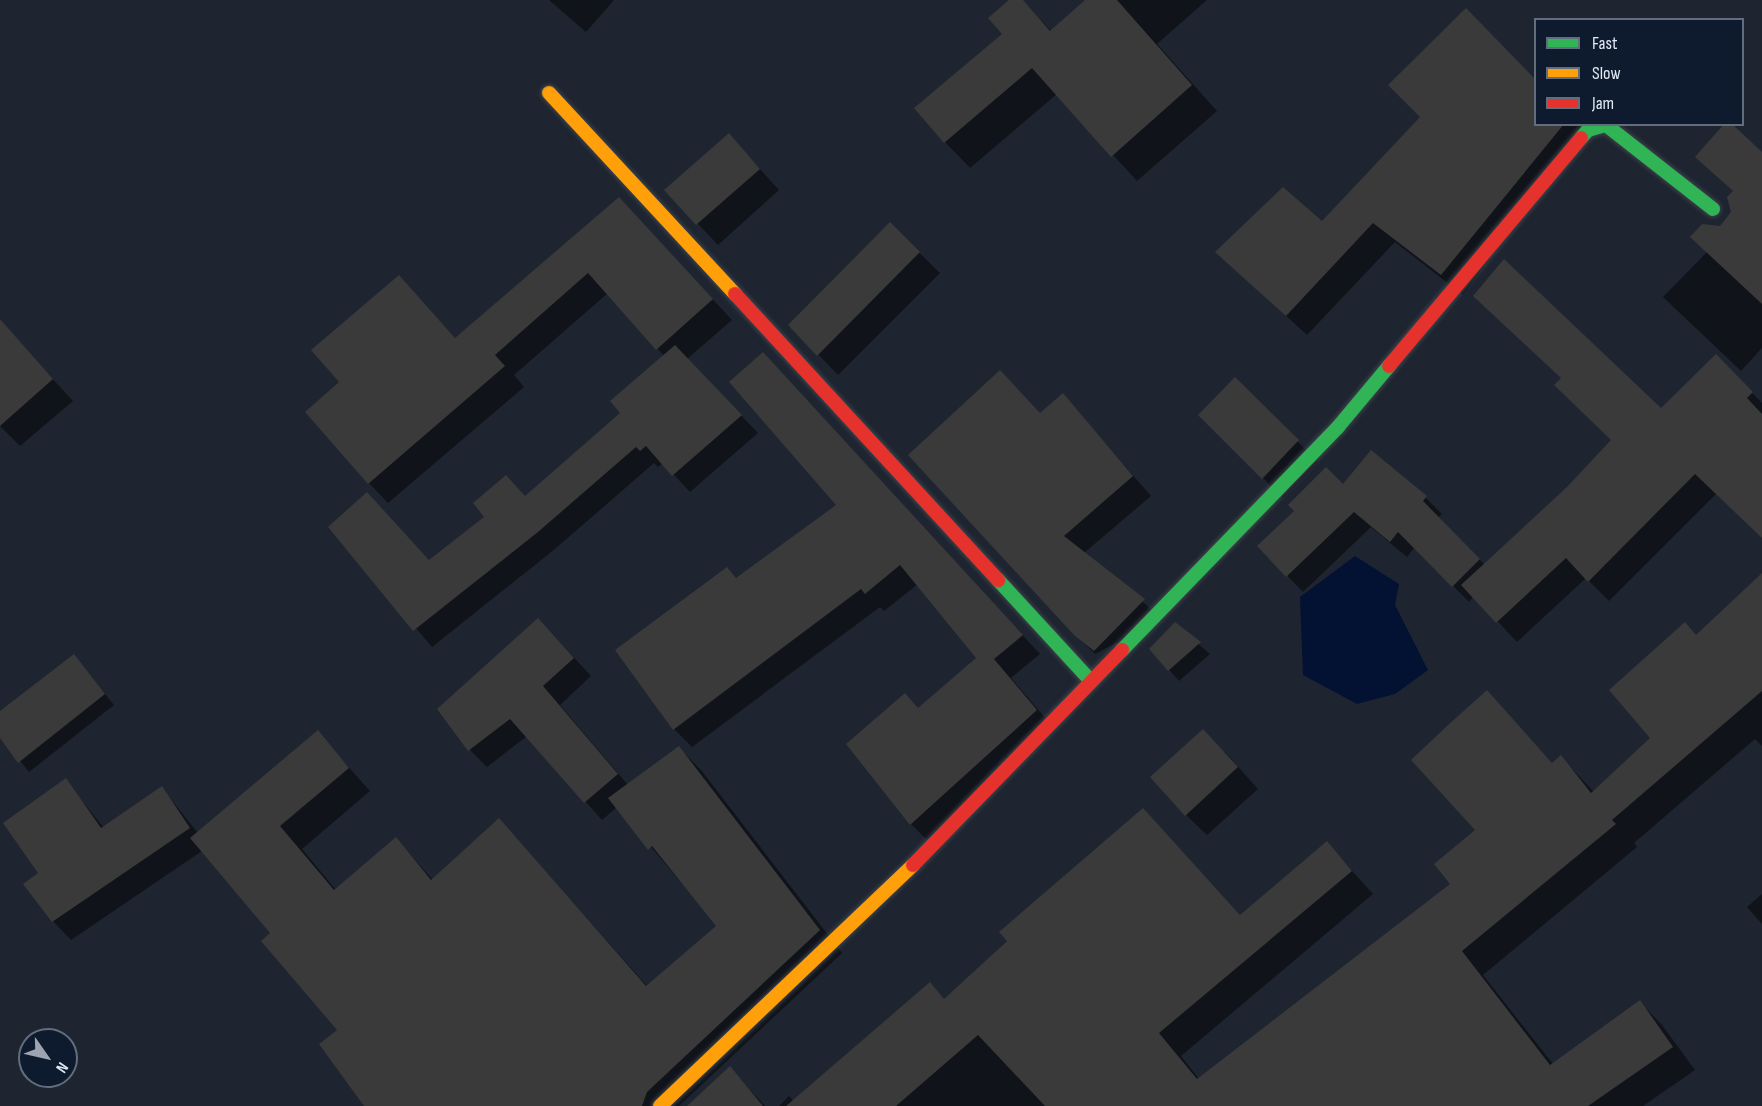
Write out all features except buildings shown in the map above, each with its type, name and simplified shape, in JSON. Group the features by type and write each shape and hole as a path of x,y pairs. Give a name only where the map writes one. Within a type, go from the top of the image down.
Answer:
{"street":[{"path":"549,93 1091,681"},
{"path":"660,1106 875,904 1338,427 1588,130 1602,126"},
{"path":"1607,126 1713,209"}],"water":[{"path":"1355,556 1399,584 1395,605 1428,670 1395,694 1357,704 1303,675 1300,597"}],"traffic: fast":[{"path":"1581,138 1588,130 1602,126"},
{"path":"1607,126 1713,209"},
{"path":"1122,650 1338,427 1389,366"},
{"path":"998,580 1091,681"}],"traffic: slow":[{"path":"549,93 735,294"},
{"path":"660,1106 913,865"}],"traffic: jam":[{"path":"1389,366 1581,138"},
{"path":"735,294 998,580"},
{"path":"913,865 1122,650"}]}
